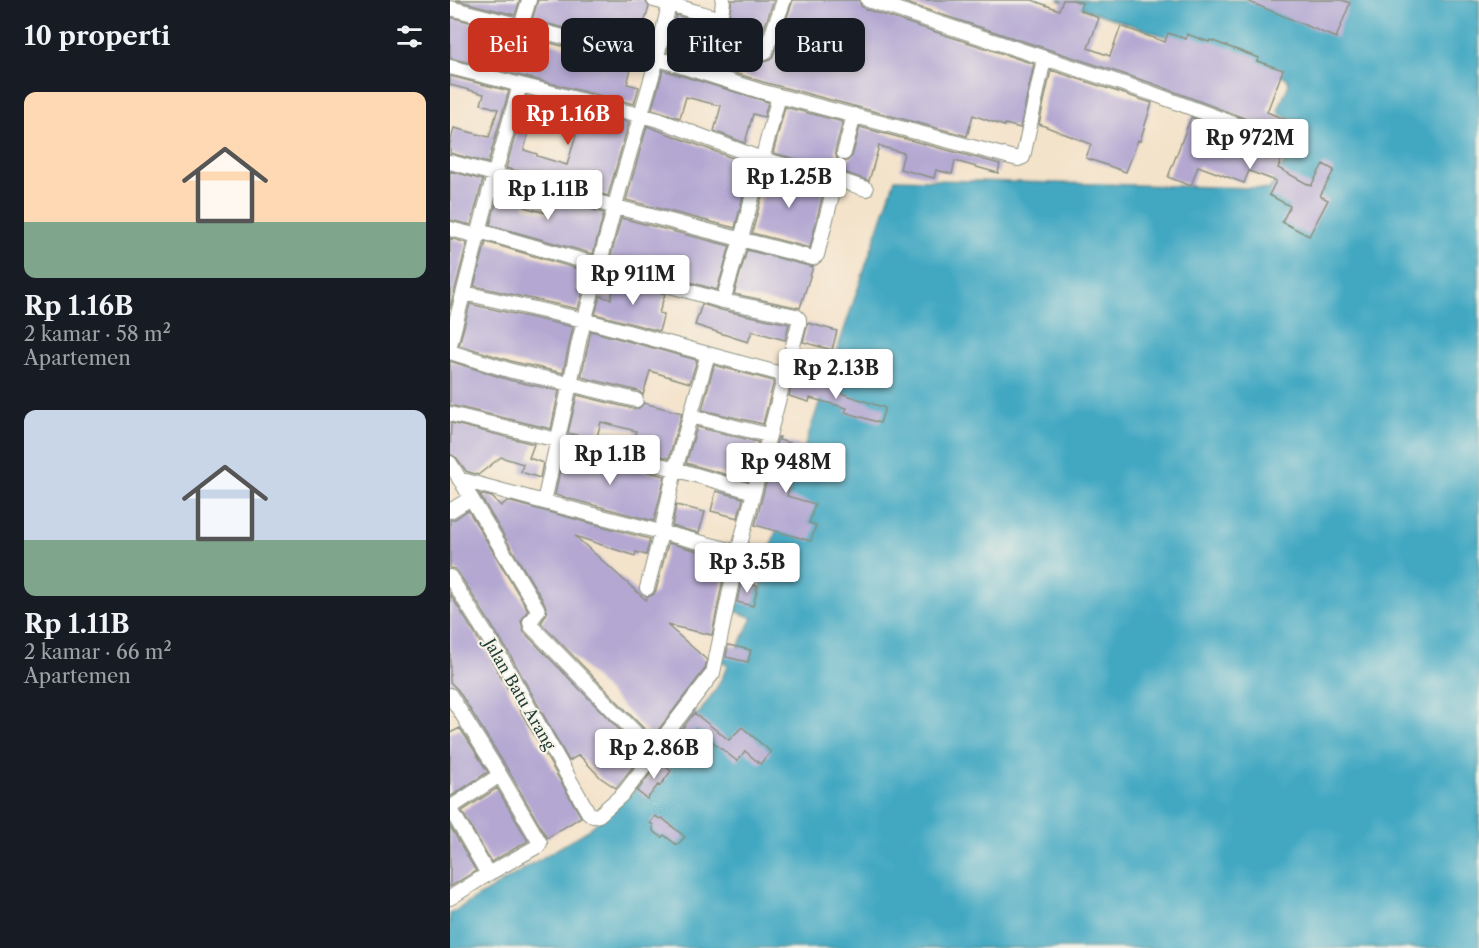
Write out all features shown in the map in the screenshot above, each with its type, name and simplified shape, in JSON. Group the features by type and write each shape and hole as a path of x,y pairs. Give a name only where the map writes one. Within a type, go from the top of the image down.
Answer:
{"street":[{"path":"523,18 529,0"},
{"path":"654,0 714,17 720,15 723,0"},
{"path":"765,52 784,0"},
{"path":"868,0 1151,93 1291,145"},
{"path":"544,502 584,320 669,4"},
{"path":"450,8 489,18"},
{"path":"549,34 656,58 779,96 1018,159 1023,157 1044,59"},
{"path":"450,67 659,120 762,159 866,189"},
{"path":"450,345 459,294 479,233 520,85"},
{"path":"723,300 779,96"},
{"path":"844,153 854,115"},
{"path":"450,162 813,258 816,257 836,179"},
{"path":"450,229 479,233 723,300 796,316 799,319 738,552 715,669 666,734 655,753 531,626 530,622 538,611 537,608 450,463"},
{"path":"459,294 584,320 785,375"},
{"path":"450,352 512,371 636,400"},
{"path":"647,588 662,533 675,470 708,354"},
{"path":"450,414 754,492"},
{"path":"690,416 768,435"},
{"path":"459,479 738,552"},
{"path":"450,511 471,498"},
{"name":"Jalan Batu Arang","path":"450,577 501,658 588,812 593,816 599,815 624,793 655,753"},
{"path":"450,695 540,843 450,898"},
{"path":"488,874 450,808 500,775"}],"water":[{"path":"1058,0 1479,0 1479,948 450,948 450,914 587,831 666,763 691,725 682,717 688,709 698,715 716,689 728,666 719,659 722,647 736,651 753,618 730,609 738,584 741,582 758,586 760,594 768,555 895,179 1268,190 1272,186 1288,155 1296,131 1297,123 1281,115 1278,110 1289,84 1287,78"}],"building":[{"path":"455,0 520,0 515,15"},
{"path":"538,0 645,0 649,7 646,18 561,18 561,27 549,24 549,18 533,18"},
{"path":"732,0 774,0 763,31 763,18 729,17"},
{"path":"793,0 859,0 865,9 1034,64 1020,128 1005,124 1004,126 973,115 967,136 731,72 763,72 763,62 770,60 775,50 775,72 865,72 865,18 787,18"},
{"path":"897,0 1032,0 1059,10 1063,0 1073,0 1082,3 1080,10 1099,18 1088,48 1110,56 1121,26 1165,42 1168,33 1186,39 1187,34 1209,42 1210,40 1259,58 1257,61 1283,70 1267,112 1294,123 1289,135 1154,84"},
{"path":"1245,0 1342,0 1350,3 1336,38"},
{"path":"450,17 468,22 468,62 450,58"},
{"path":"549,43 561,46 561,72 630,72 627,84 639,87 634,104 506,72 549,72"},
{"path":"663,70 768,102 764,117 753,114 745,143 714,131 721,106 686,97 680,118 652,109"},
{"path":"1051,70 1152,103 1140,141 1138,140 1126,172 1086,158 1091,144 1039,124"},
{"path":"450,76 509,91 488,163 450,153 454,128 489,137 498,109 481,104 484,94 450,85"},
{"path":"526,96 629,122 608,196 506,168","holes":["532,119 562,127 561,131 576,135 567,165 524,150"]},
{"path":"785,107 843,122 835,151 837,159 841,161 847,161 852,156 860,127 1000,164 998,173 955,161 952,174 936,170 934,178 900,169 904,153 879,146 869,181 838,170 773,153"},
{"path":"1191,117 1284,152 1278,168 1311,186 1323,164 1334,170 1320,196 1328,200 1309,236 1282,222 1290,206 1269,195 1276,181 1249,171 1244,183 1198,166 1191,186 1168,177"},
{"path":"647,126 751,165 735,228 626,200"},
{"path":"769,170 825,185 810,248 752,233"},
{"path":"450,171 483,180 471,225 450,220"},
{"path":"501,185 528,193 524,207 550,214 554,199 604,213 593,254 490,225"},
{"path":"621,218 730,246 717,290 610,259"},
{"path":"450,238 467,243 450,309"},
{"path":"486,242 582,270 577,289 583,291 578,309 474,286"},
{"path":"747,250 813,267 800,308 734,294"},
{"path":"616,280 665,294 659,313 664,314 659,331 595,314 600,296 611,299"},
{"path":"470,304 573,327 563,373 514,362 459,345"},
{"path":"702,304 789,324 785,340 752,331 748,342 695,325"},
{"path":"808,323 837,331 832,350 803,342"},
{"path":"591,331 697,360 690,383 650,371 643,395 638,391 581,377"},
{"path":"450,361 509,380 559,391 551,429 450,405"},
{"path":"714,365 774,381 763,424 702,410"},
{"path":"793,379 817,386 818,383 836,388 835,391 885,408 880,423 845,412 847,408 810,398 809,402 789,396"},
{"path":"577,395 634,409 644,403 682,413 669,458 631,449 636,431 601,422 596,440 568,433"},
{"path":"451,423 534,444 529,458 543,463 540,478 521,472 523,464 501,457 478,475 466,471 457,458 450,454"},
{"path":"697,427 758,442 748,481 686,463"},
{"path":"778,437 780,437 779,440 812,449 806,472 795,469 787,496 815,504 809,523 816,525 811,541 755,525"},
{"path":"564,451 665,476 654,521 555,495"},
{"path":"716,491 743,498 738,518 711,511"},
{"path":"479,494 492,497 501,506 507,501 650,539 646,555 636,552 635,556 575,536 646,600 656,590 668,543 727,559 712,635 667,625 707,660 705,669 653,738 541,623 547,613 545,604"},
{"path":"676,505 705,512 699,533 672,526"},
{"path":"468,510 528,610 521,621 524,632 643,754 616,788 601,778 579,755 569,761 509,653 458,572 450,568 450,520"},
{"path":"741,582 758,586 753,606 737,602"},
{"path":"450,594 493,663 581,817 547,838 508,770 458,690 450,682"},
{"path":"728,645 751,650 748,662 726,657"},
{"path":"694,713 729,740 742,727 771,752 760,764 745,751 737,761 696,729 686,742 677,735"},
{"path":"460,728 488,772 450,797 450,733"},
{"path":"659,762 671,771 647,799 637,791"},
{"path":"497,788 528,841 491,862 462,811"},
{"path":"655,816 662,818 685,837 677,845 664,835 662,837 653,831 653,825 650,823"},
{"path":"450,826 476,871 450,887"}]}
